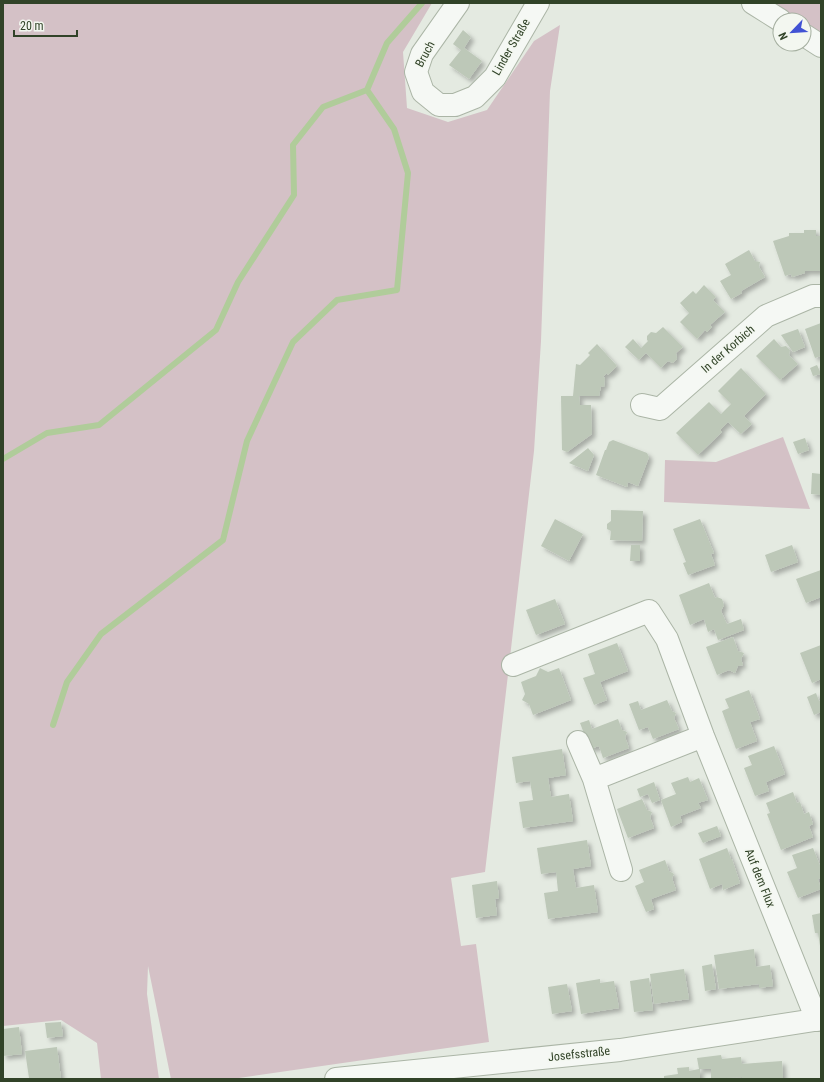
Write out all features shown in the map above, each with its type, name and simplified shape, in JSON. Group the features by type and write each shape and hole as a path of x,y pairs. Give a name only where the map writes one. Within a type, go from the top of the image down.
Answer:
{"street":[{"name":"Bruch","path":"439,105 423,92 416,72 422,54 458,3"},
{"name":"Linder Straße","path":"439,105 454,105 476,97 495,77 538,3"},
{"path":"753,3 772,15"},
{"path":"812,40 821,46"},
{"name":"In der Korbich","path":"642,405 660,409 766,316 813,296 821,296"},
{"name":"Auf dem Flux","path":"513,665 649,611 668,639 703,736 819,1020"},
{"path":"594,779 703,736"},
{"path":"578,742 594,779 621,870"},
{"name":"Josefsstraße","path":"336,1079 620,1050 819,1020"}],"shaded area":[{"path":"3,3 432,3 403,52 407,108 448,122 487,110 534,41 560,25 550,91 541,341 534,451 485,872 451,878 461,946 476,944 489,1042 232,1079 171,1079 148,966 147,994 159,1079 101,1079 97,1043 61,1020 3,1026"},
{"path":"760,3 821,3 821,42 812,36 812,12 774,12"},
{"path":"783,437 810,509 664,502 665,460 716,462"}],"building":[{"path":"463,30 471,37 464,48 482,61 469,79 449,65 461,50 453,44"},
{"path":"804,230 816,230 816,236 821,236 820,271 805,271 805,273 792,277 791,274 785,276 773,241 789,236 789,233 804,233"},
{"path":"749,250 755,261 760,262 759,267 765,277 741,291 742,293 731,299 720,281 731,275 725,264"},
{"path":"704,285 716,297 713,300 725,312 710,325 712,327 707,332 705,330 697,339 680,322 689,313 680,303 693,291 696,294"},
{"path":"821,323 821,356 815,358 805,329"},
{"path":"663,327 683,347 676,353 677,359 673,363 668,361 661,368 646,353 639,360 625,347 633,339 641,348 648,341 647,336 651,332 656,333"},
{"path":"798,329 805,347 793,352 781,335"},
{"path":"774,339 781,347 786,346 790,350 789,355 798,364 780,380 756,356"},
{"path":"597,344 617,366 608,375 607,373 603,377 605,378 604,387 601,386 599,396 579,396 580,405 591,405 592,434 567,452 562,450 561,396 573,396 576,364 580,365 590,355 588,353"},
{"path":"817,365 821,374 813,376 810,368"},
{"path":"741,368 766,394 744,416 752,424 741,434 728,422 720,430 722,432 698,455 676,433 709,402 721,414 731,404 718,391"},
{"path":"805,438 809,450 798,454 793,442"},
{"path":"613,440 647,453 649,457 638,486 628,482 627,487 596,475 605,450 609,442"},
{"path":"588,448 594,455 588,471 569,463"},
{"path":"812,473 821,474 821,495 811,494"},
{"path":"611,510 643,511 642,541 610,540 611,531 607,529 607,524 611,521"},
{"path":"555,519 583,534 569,561 541,546"},
{"path":"700,519 714,553 711,554 715,565 688,575 683,563 686,562 673,529"},
{"path":"631,545 640,545 640,561 630,561"},
{"path":"792,545 798,562 771,572 765,555"},
{"path":"821,570 821,597 806,603 796,579"},
{"path":"709,583 715,598 717,597 722,599 724,605 721,611 727,624 741,619 744,630 718,640 714,629 708,632 704,619 690,625 679,595"},
{"path":"555,599 565,624 536,635 526,610"},
{"path":"733,637 738,651 744,653 741,659 743,665 738,666 735,673 729,670 717,675 706,647"},
{"path":"617,643 628,671 600,682 607,700 594,705 583,678 595,674 588,654"},
{"path":"821,645 821,679 812,683 800,653"},
{"path":"540,668 548,672 559,668 571,700 533,715 529,704 522,700 525,694 521,682 536,676"},
{"path":"749,690 760,719 750,722 757,741 736,749 722,711 729,708 725,699"},
{"path":"816,693 819,701 821,700 821,712 814,715 807,697"},
{"path":"667,700 672,711 676,713 674,718 679,729 653,739 648,727 639,730 629,704 638,701 641,710"},
{"path":"618,719 622,730 627,732 625,737 629,748 603,758 599,746 590,749 580,723 589,720 592,729"},
{"path":"774,746 785,774 766,782 769,791 755,796 744,768 752,765 748,756"},
{"path":"562,749 566,775 548,778 551,797 569,794 573,821 523,828 519,802 533,800 530,781 516,783 512,757"},
{"path":"688,777 690,782 699,778 708,800 698,803 701,808 680,816 682,822 671,827 661,800 676,794 671,783"},
{"path":"654,782 660,800 652,803 648,794 640,797 637,789"},
{"path":"793,792 797,803 800,802 804,814 809,812 813,824 809,826 813,837 781,850 767,814 770,813 766,803"},
{"path":"642,799 647,810 652,812 650,817 654,828 628,838 617,809"},
{"path":"717,826 721,836 703,843 698,833"},
{"path":"587,840 591,866 573,869 576,888 594,885 598,912 548,919 544,893 558,891 556,872 541,874 537,848"},
{"path":"727,848 740,883 723,890 722,884 710,889 699,859"},
{"path":"813,848 821,868 821,878 818,879 821,889 798,898 787,872 797,868 792,855"},
{"path":"665,860 669,871 674,874 672,878 676,890 651,899 654,909 646,912 635,886 644,882 639,870"},
{"path":"497,881 499,898 495,899 497,915 476,918 472,885"},
{"path":"821,913 820,946 818,933 815,933 812,915"},
{"path":"754,949 756,967 770,965 773,986 759,988 759,984 719,989 714,955"},
{"path":"712,964 716,989 705,991 702,966"},
{"path":"684,969 689,999 654,1004 650,974"},
{"path":"649,978 653,1010 634,1012 630,981"},
{"path":"600,979 600,983 614,981 619,1008 581,1014 576,983"},
{"path":"567,984 572,1011 552,1014 548,987"},
{"path":"61,1022 63,1036 47,1038 45,1023"},
{"path":"19,1027 22,1054 3,1056 3,1029"},
{"path":"57,1047 61,1079 25,1079 29,1078 25,1051"},
{"path":"721,1055 722,1059 741,1057 742,1064 782,1061 783,1079 742,1079 742,1077 711,1079 711,1069 700,1069 700,1079 664,1079 664,1076 678,1074 677,1068 689,1067 689,1071 699,1069 697,1058"}],"waterway":[{"path":"3,459 47,433 99,425 216,330 238,282 294,195 293,145 323,107 367,90 387,43 422,3"},
{"path":"53,725 67,682 101,634 223,540 247,441 293,342 337,300 397,290 408,173 394,129 367,90"}]}
